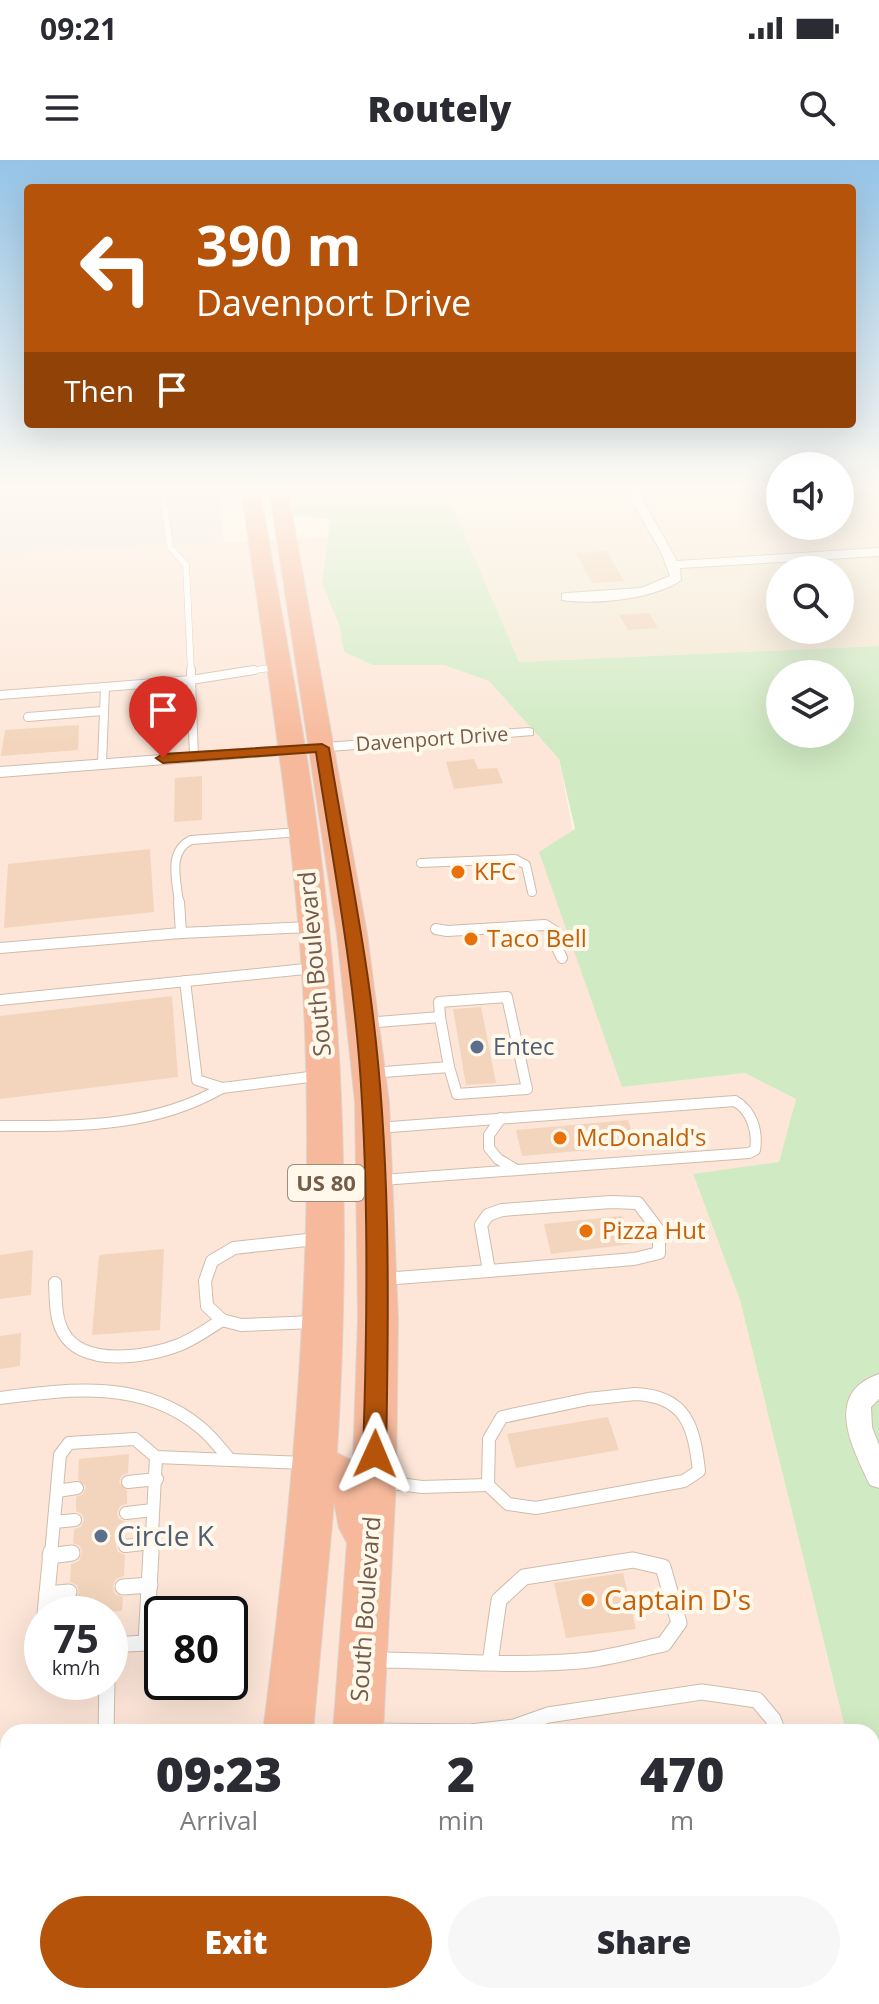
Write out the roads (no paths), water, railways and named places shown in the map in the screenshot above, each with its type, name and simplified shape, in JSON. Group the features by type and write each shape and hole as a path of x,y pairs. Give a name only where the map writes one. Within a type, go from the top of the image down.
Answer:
{"highway":[{"name":"South Boulevard","path":"263,572 277,667 303,761 364,1023 369,1073 378,1280 374,1481 359,1724"},
{"name":"South Boulevard","path":"286,572 303,761"},
{"name":"South Boulevard","path":"289,1724 302,1618 324,1322 324,1076 314,927 318,823"},
{"path":"324,1076 338,1077 358,1093 364,1106 374,1156"},
{"path":"315,1463 340,1474 349,1484 360,1513 369,1568"}],"street":[{"path":"567,597 661,588 677,577 675,572"},
{"name":"Davenport Drive","path":"0,772 194,756 303,761 528,732"},
{"path":"879,1384 858,1403 859,1427 879,1477"}],"lane":[{"path":"186,572 194,756"},
{"path":"0,695 191,680 277,667"},
{"path":"102,763 105,687"},
{"path":"28,717 103,711"},
{"path":"181,933 175,854 181,845 191,840 318,823"},
{"path":"421,863 515,859 526,865 532,892"},
{"path":"436,929 447,931 545,925 556,932 556,946 562,958"},
{"path":"0,948 181,933 314,927"},
{"path":"0,1000 317,968"},
{"path":"185,981 197,1080 222,1088 324,1076"},
{"path":"507,997 527,1089 457,1094 449,1067 439,1002 507,997"},
{"path":"364,1023 440,1017"},
{"path":"369,1073 449,1067"},
{"path":"0,1126 105,1125 200,1104 222,1088"},
{"path":"735,1101 747,1110 758,1143 755,1150 749,1153 517,1170 374,1156 501,1118 735,1101"},
{"path":"501,1118 492,1128 487,1141 489,1151 498,1161 517,1170"},
{"path":"378,1280 489,1272 634,1259 659,1253 662,1241 659,1228 638,1203 502,1210 488,1215 481,1225 489,1272"},
{"path":"324,1322 241,1325 222,1320 207,1306 205,1281 212,1261 234,1248 326,1238"},
{"path":"55,1283 64,1335 77,1347 98,1355 171,1348 222,1320"},
{"path":"0,1398 81,1387 120,1390 178,1412 198,1425 230,1460"},
{"path":"652,1393 668,1399 682,1412 697,1454 699,1471 684,1481 536,1508 517,1507 500,1501 488,1485 488,1440 491,1427 502,1417 598,1398 652,1393"},
{"path":"69,1592 47,1594 60,1455 69,1443 135,1439 156,1457 315,1463"},
{"path":"128,1644 146,1643 156,1457"},
{"path":"128,1482 157,1479"},
{"path":"374,1481 422,1487 488,1485"},
{"path":"57,1491 77,1488"},
{"path":"126,1513 153,1510"},
{"path":"54,1522 75,1520"},
{"path":"125,1546 152,1543"},
{"path":"50,1556 72,1553"},
{"path":"364,1660 490,1663 582,1661 664,1644 679,1623 663,1567 633,1560 524,1577 499,1600 490,1663"},
{"path":"123,1587 150,1585"},
{"path":"522,1724 548,1715 702,1692 735,1694 757,1700 775,1724"},
{"path":"106,1724 107,1700"}],"place":[{"name":"KFC","path":"458,872"},
{"name":"Taco Bell","path":"471,939"},
{"name":"Entec","path":"477,1047"},
{"name":"McDonald's","path":"560,1138"},
{"name":"Pizza Hut","path":"586,1231"},
{"name":"Circle K","path":"101,1536"},
{"name":"Captain D's","path":"588,1600"}]}
